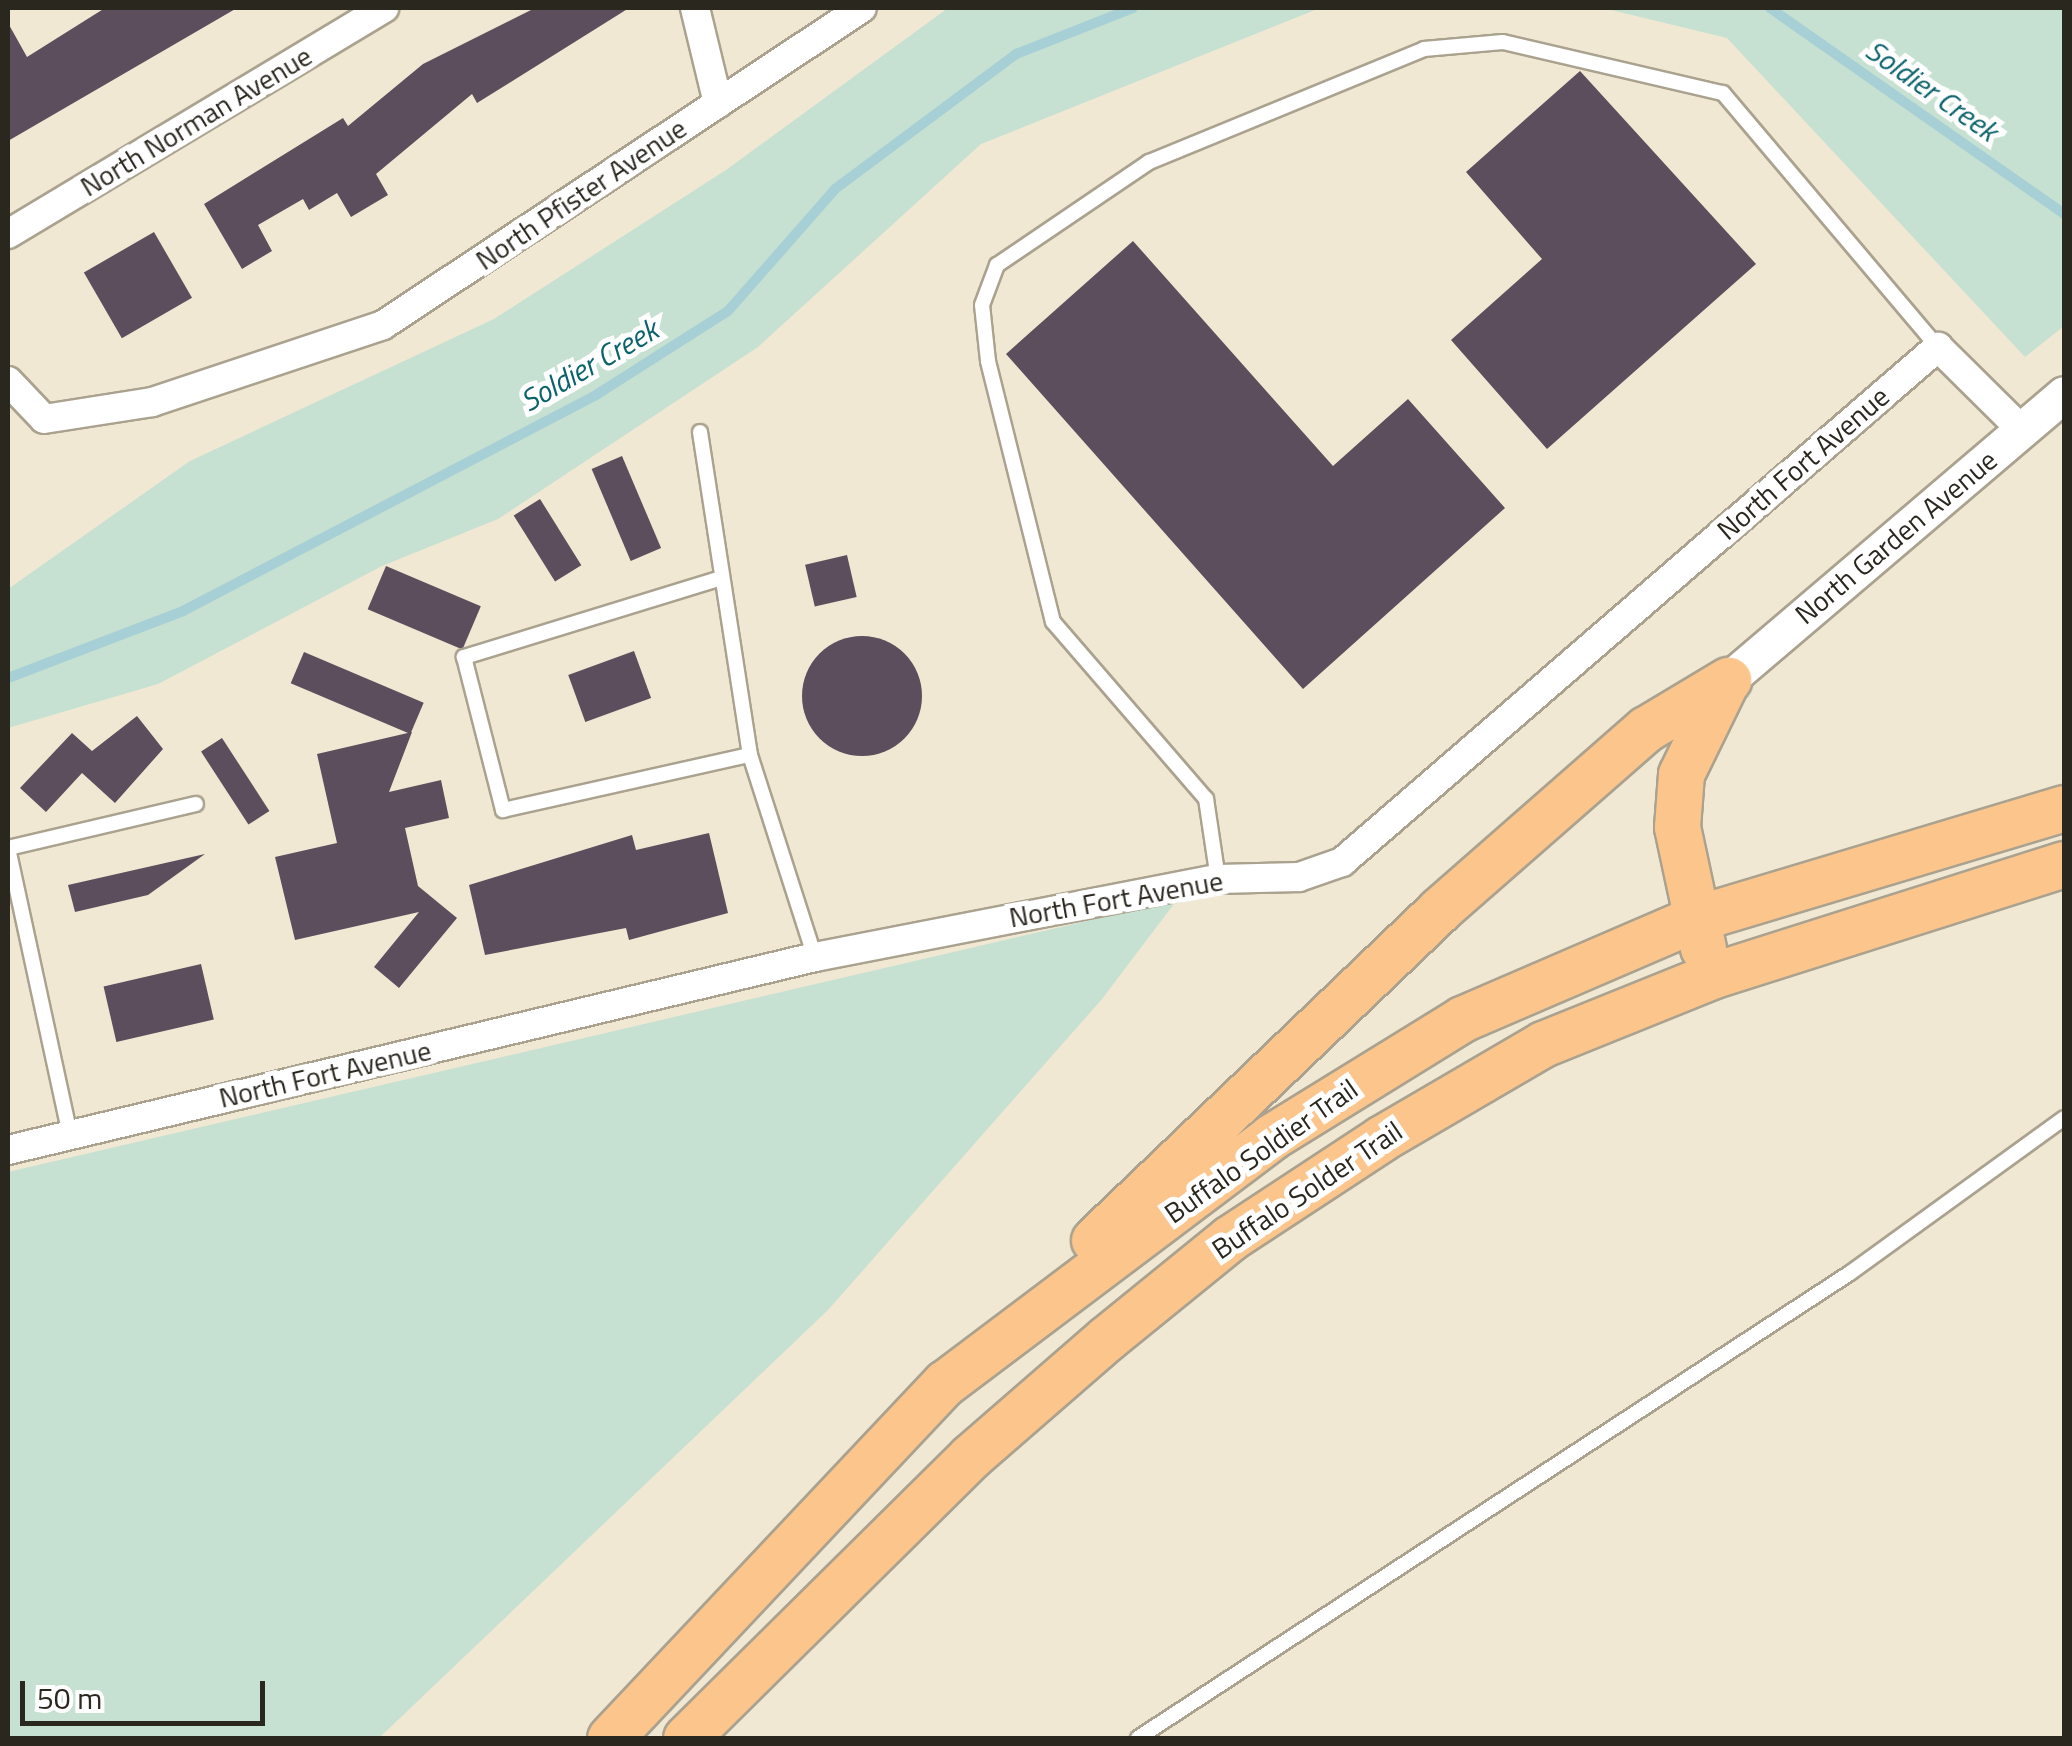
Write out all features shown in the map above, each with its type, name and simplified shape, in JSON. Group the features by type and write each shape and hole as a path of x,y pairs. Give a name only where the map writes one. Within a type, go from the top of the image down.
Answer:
{"main road":[{"path":"1712,976 1694,919 1677,827 1680,774 1693,733 1728,680"},
{"path":"945,1383 1439,910 1646,729 1728,680"},
{"name":"Buffalo Soldier Trail","path":"610,1738 945,1383 1271,1137 1430,1038 1694,919 2064,808"},
{"name":"Buffalo Solder Trail","path":"686,1738 970,1458 1230,1238 1543,1044 1712,976 2064,864"}],"street":[{"name":"North Norman Avenue","path":"8,234 384,8"},
{"path":"696,8 718,103"},
{"name":"North Pfister Avenue","path":"8,381 44,418 152,402 291,362 383,325 862,8"},
{"path":"1938,347 2022,430"},
{"name":"North Fort Avenue","path":"8,1150 815,957 1218,879 1300,877 1342,862 1938,347"},
{"name":"North Garden Avenue","path":"1728,680 2064,394"}],"lane":[{"path":"1218,879 1206,798 1052,622 988,361 982,305 997,265 1149,162 1424,49 1503,42 1724,93 1938,347"},
{"path":"700,432 718,579 750,754 815,957"},
{"path":"718,579 464,657 503,810 750,754"},
{"path":"70,1135 8,848 196,804"},
{"path":"1138,1738 1850,1273 2064,1118"}],"green space":[{"path":"948,8 1320,8 981,144 758,347 498,519 382,566 158,684 8,728 8,589 190,461 494,319 726,170"},
{"path":"1603,8 2064,8 2064,326 2025,357 1727,38"},
{"path":"1177,900 1102,999 828,1310 379,1738 8,1738 8,1172"}],"building":[{"path":"105,8 237,8 8,141 8,23 27,57"},
{"path":"535,8 629,8 477,103 472,94 376,174 388,195 351,217 337,193 309,210 303,199 258,225 272,251 242,269 204,204 343,118 348,126 423,64"},
{"path":"1580,71 1756,264 1547,449 1451,340 1542,259 1466,172"},
{"path":"154,232 192,298 122,338 84,272"},
{"path":"1133,241 1333,466 1408,399 1505,508 1303,689 1006,354"},
{"path":"622,456 661,548 631,561 592,469"},
{"path":"540,499 581,565 555,582 514,515"},
{"path":"847,555 857,597 815,607 805,565"},
{"path":"386,566 481,606 462,650 368,609"},
{"path":"862,636 885,641 904,654 917,673 922,696 917,719 904,738 885,751 862,756 839,751 820,738 807,719 802,696 807,673 820,654 839,641"},
{"path":"634,651 651,698 585,722 568,675"},
{"path":"304,652 424,703 410,734 291,683"},
{"path":"137,716 163,749 115,803 82,773 46,812 20,788 72,733 92,751"},
{"path":"412,732 389,792 441,780 449,818 405,828 418,886 457,918 399,988 374,967 419,912 295,940 275,857 337,843 317,754"},
{"path":"222,738 269,811 248,825 201,752"},
{"path":"709,833 728,913 629,940 626,928 485,955 469,885 632,835 636,850"},
{"path":"205,854 148,895 75,912 68,885"},
{"path":"201,964 214,1020 116,1042 104,986"}],"waterway":[{"name":"Soldier Creek","path":"8,678 183,611 596,395 728,311 835,189 1016,54 1133,8"},
{"name":"Soldier Creek","path":"1770,8 2064,214"}]}
